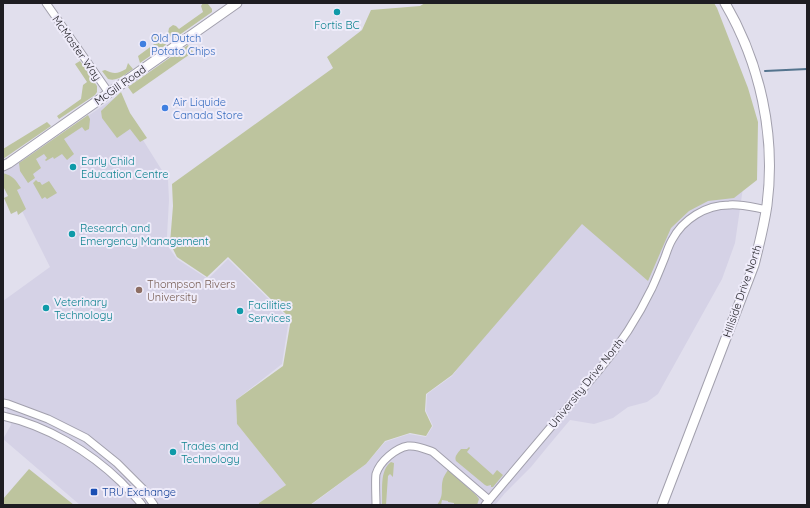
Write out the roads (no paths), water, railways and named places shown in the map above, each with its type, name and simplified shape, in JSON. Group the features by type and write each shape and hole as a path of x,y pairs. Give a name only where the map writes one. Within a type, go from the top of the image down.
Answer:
{"street":[{"name":"McMaster Way","path":"46,3 109,93"},
{"name":"McGill Road","path":"3,166 237,3"},
{"name":"Hillside Drive North","path":"662,505 754,265 762,235 767,204 769,166 767,127 758,82 750,54 725,3"},
{"path":"759,246 758,237 769,166"},
{"name":"University Drive North","path":"487,502 614,350 643,305 675,234 684,224 699,212 712,207 731,204 763,209"},
{"path":"3,403 48,418 86,438 117,463 143,489 154,505"},
{"path":"3,416 42,429 81,450 110,472 137,498 142,505"},
{"path":"376,505 376,474 382,462 395,451 409,446 423,448 433,452 487,502"}],"waterway":[{"path":"765,71 807,69"}],"place":[{"name":"Fortis BC","path":"337,12"},
{"name":"Old Dutch Potato Chips","path":"143,44"},
{"name":"Air Liquide Canada Store","path":"165,108"},
{"name":"Early Child Education Centre","path":"73,167"},
{"name":"Research and Emergency Management","path":"72,234"},
{"name":"Thompson Rivers University","path":"139,290"},
{"name":"Veterinary Technology","path":"46,308"},
{"name":"Facilities Services","path":"240,311"},
{"name":"Trades and Technology","path":"173,452"},
{"name":"TRU Exchange","path":"94,492"}]}
